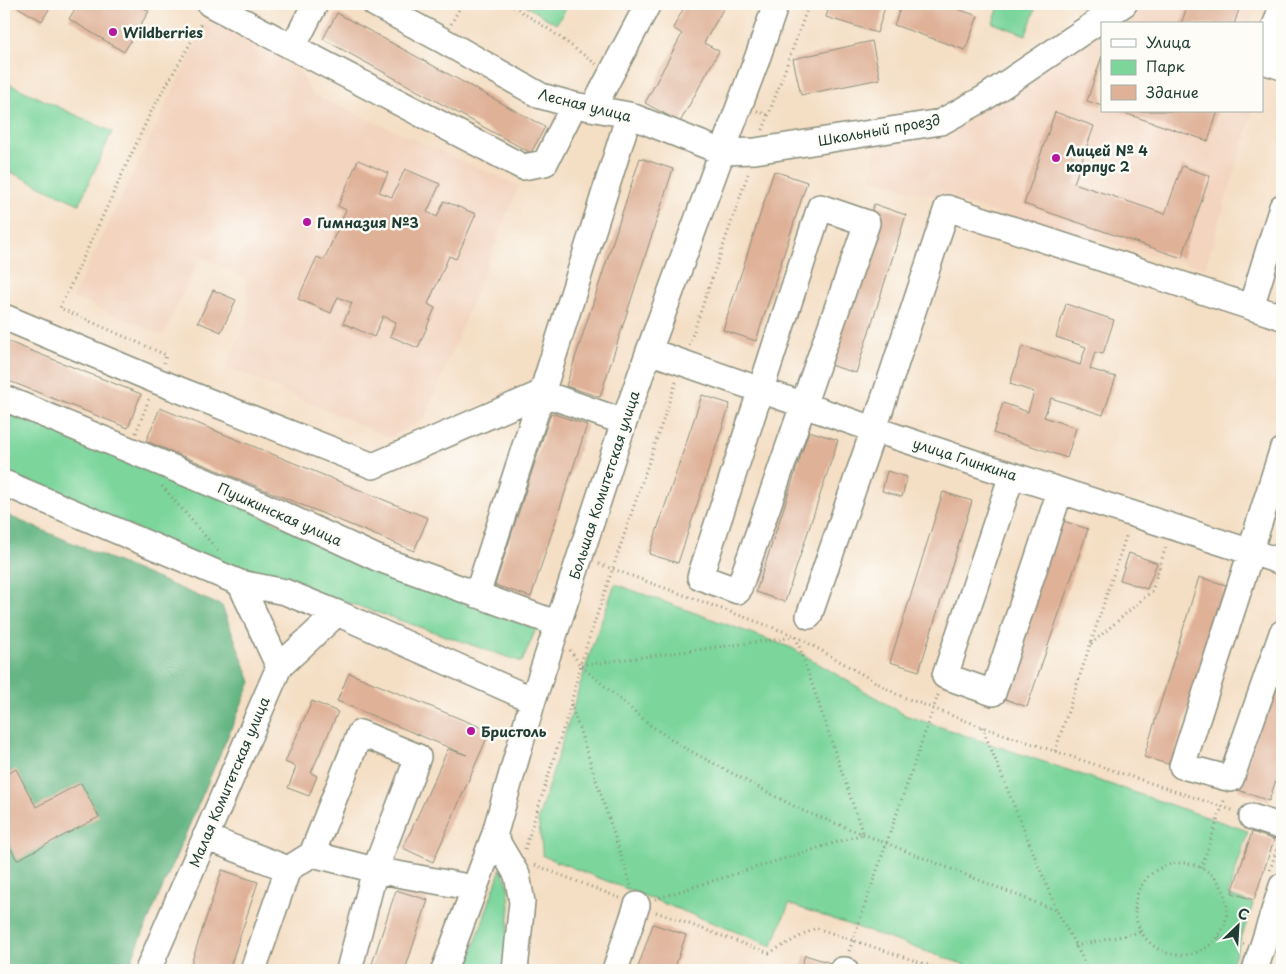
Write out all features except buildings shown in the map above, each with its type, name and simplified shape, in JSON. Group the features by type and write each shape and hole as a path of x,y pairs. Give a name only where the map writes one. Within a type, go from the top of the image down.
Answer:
{"street":[{"path":"210,4 523,167 545,163 583,106 610,75 648,4"},
{"path":"292,47 315,4"},
{"name":"Лесная улица","path":"375,4 541,96 629,115 722,152"},
{"name":"Большая Комитетская улица","path":"444,970 474,888 506,849 533,700 624,422 776,4"},
{"name":"Школьный проезд","path":"722,152 755,151 941,122 983,99 1124,4"},
{"path":"1264,58 1282,6"},
{"path":"1264,61 1282,67"},
{"path":"478,595 629,115"},
{"path":"820,207 867,223 804,404 738,591 700,577 820,207"},
{"path":"1251,307 1282,207"},
{"path":"803,626 874,429 947,208 1282,317"},
{"path":"4,317 157,381 373,466 542,393 624,422"},
{"name":"улица Глинкина","path":"649,351 874,429 1282,562"},
{"name":"Пушкинская улица","path":"4,398 260,504 377,558 558,624"},
{"path":"1282,451 1182,766 1231,779 1282,633"},
{"path":"1012,475 945,676 993,693 1060,491"},
{"path":"4,483 240,583 285,592 337,613 533,700"},
{"path":"240,583 278,667"},
{"name":"Малая Комитетская улица","path":"148,970 278,667 337,613"},
{"path":"253,970 288,869 312,854 360,732 418,757 375,870 349,970"},
{"path":"1252,817 1282,827"},
{"path":"205,837 288,869"},
{"path":"506,849 516,876 522,902 514,970"},
{"path":"312,854 375,870 474,888"},
{"path":"1255,970 1282,886"},
{"path":"615,970 637,905"}],"path":[{"path":"130,449 166,355 60,308 150,112 203,20 210,4"},
{"path":"509,4 550,30 610,75"},
{"path":"809,4 755,151 612,569 580,665 571,704 506,849 637,905 769,953 816,928 943,970"},
{"path":"161,485 223,557"},
{"path":"1055,751 1133,514"},
{"path":"1090,645 1152,591 1172,527"},
{"path":"580,557 612,569 803,626 898,695 982,727 1252,817"},
{"path":"580,665 803,626"},
{"path":"803,626 863,834"},
{"path":"569,650 580,665 650,725 683,748 801,810 1057,912"},
{"path":"843,970 945,676"},
{"path":"571,704 637,905"},
{"path":"982,727 1057,912 1089,970"},
{"path":"1201,868 1231,779"},
{"path":"637,905 863,834"},
{"path":"1182,863 1198,866 1212,874 1222,887 1227,902 1227,918 1219,937 1207,948 1192,954 1176,955 1165,952 1151,944 1141,932 1136,916 1136,901 1142,886 1152,873 1166,866 1182,863"},
{"path":"1075,946 1141,932"},
{"path":"1219,937 1244,944"}],"shaded area":[{"path":"1143,4 1257,4 1251,22 1116,22"},
{"name":"Гимназия №3","path":"207,21 295,64 313,95 519,186 425,418 390,438 227,366 249,314 245,278 200,257 163,336 73,297"},
{"name":"Лицей № 4 корпус 2","path":"1101,32 1101,112 1253,112 1205,268 871,179 876,136 940,137"}],"green space":[{"path":"523,4 569,4 556,24"},
{"path":"1000,4 1037,4 1026,35 993,23"},
{"path":"5,82 112,132 79,204 4,169"},
{"path":"4,409 253,512 376,571 536,629 522,662 305,588 235,571 4,472"},
{"path":"4,514 222,606 251,682 127,970 4,970"},
{"path":"615,584 792,648 905,715 1248,831 1228,895 1253,904 1230,970 980,970 789,904 772,946 543,856 538,819 593,644"},
{"path":"501,868 508,884 510,907 503,970 466,970"}],"place":[{"name":"Wildberries","path":"113,32"},
{"name":"Лицей № 4 корпус 2","path":"1056,158"},
{"name":"Гимназия №3","path":"307,222"},
{"name":"Бристоль","path":"471,731"}]}
